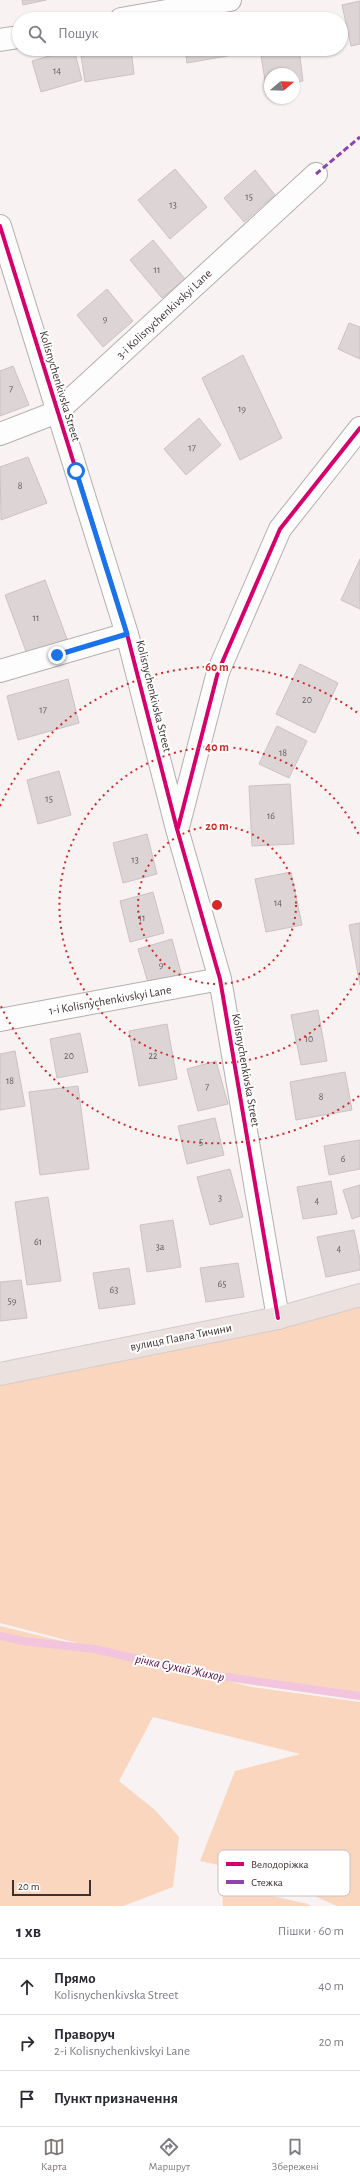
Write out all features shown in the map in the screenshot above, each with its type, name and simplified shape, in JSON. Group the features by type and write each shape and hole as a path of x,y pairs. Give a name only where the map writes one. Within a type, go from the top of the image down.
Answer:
{"main road":[{"name":"вулиця Павла Тичини","path":"0,1374 278,1318 360,1295"}],"street":[{"path":"161,12 230,0"},
{"path":"0,40 12,38"},
{"name":"3-i Kolisnychenkivskyi Lane","path":"0,434 57,412 316,174"},
{"name":"Kolisnychenkivska Street","path":"0,226 127,634 177,829 220,979 278,1318"},
{"path":"177,829 218,672 280,529 360,428"},
{"path":"0,671 127,634"},
{"name":"1-i Kolisnychenkivskyi Lane","path":"0,1020 220,979"}],"shaded area":[{"path":"360,1295 360,1695 162,1665 0,1623 0,1374"},
{"path":"0,1626 252,1687 360,1702 360,1906 337,1906 314,1896 350,1896 350,1850 218,1850 218,1865 200,1861 235,1771 300,1754 153,1717 119,1781 155,1810 179,1837 173,1887 123,1906 0,1906"},
{"path":"223,1896 272,1896 311,1906 223,1906"}],"building":[{"path":"22,0 46,0 23,5"},
{"path":"360,1 360,44 351,46 348,32 348,12 344,12 342,5"},
{"path":"50,56 76,56 82,80 41,92 32,61"},
{"path":"81,56 132,56 134,74 85,82"},
{"path":"186,56 227,56 187,63"},
{"path":"261,56 300,56 303,81 300,81 300,68 264,68 264,74"},
{"path":"175,169 207,207 170,239 138,200"},
{"path":"255,170 275,195 244,222 224,198"},
{"path":"153,240 185,279 162,298 130,260"},
{"path":"107,289 133,321 103,347 77,315"},
{"path":"349,323 360,327 360,359 338,349"},
{"path":"243,355 282,438 240,460 202,378"},
{"path":"13,366 29,405 0,416 0,371"},
{"path":"199,418 221,445 186,475 164,449"},
{"path":"28,457 47,503 1,520 0,467"},
{"path":"360,559 360,609 341,600"},
{"path":"45,580 67,639 27,654 5,595"},
{"path":"300,664 338,683 315,733 276,714"},
{"path":"68,679 79,723 18,740 7,696"},
{"path":"277,726 307,741 289,778 259,764"},
{"path":"59,771 71,815 38,824 27,780"},
{"path":"290,784 294,844 252,846 249,786"},
{"path":"147,834 157,874 123,883 113,843"},
{"path":"291,872 302,925 266,932 255,879"},
{"path":"153,892 164,933 130,942 120,901"},
{"path":"360,923 360,985 349,925"},
{"path":"172,939 183,980 150,989 138,949"},
{"path":"318,1010 327,1061 301,1065 291,1015"},
{"path":"167,1024 177,1079 139,1086 129,1031"},
{"path":"80,1033 88,1072 57,1078 50,1039"},
{"path":"15,1051 25,1106 0,1110 0,1054"},
{"path":"216,1061 228,1104 198,1111 187,1069"},
{"path":"345,1072 352,1110 296,1120 290,1082"},
{"path":"78,1086 89,1169 40,1175 29,1092"},
{"path":"215,1118 224,1155 187,1164 178,1126"},
{"path":"360,1140 360,1169 329,1175 324,1146"},
{"path":"230,1169 243,1217 210,1225 197,1177"},
{"path":"331,1181 337,1214 303,1219 297,1187"},
{"path":"360,1185 360,1216 352,1219 343,1190"},
{"path":"48,1197 61,1281 27,1285 15,1202"},
{"path":"173,1220 181,1267 147,1272 140,1225"},
{"path":"354,1230 360,1259 360,1270 326,1277 317,1237"},
{"path":"238,1263 244,1297 206,1302 200,1268"},
{"path":"129,1268 135,1304 99,1309 93,1273"},
{"path":"21,1280 27,1318 0,1321 0,1282"}],"waterway":[{"name":"річка Сухий Жихор","path":"0,1636 23,1641 94,1649 205,1674 360,1696"}],"marked path":[{"path":"316,174 360,137"}],"cycle path":[{"path":"0,226 127,634 177,829 220,979 278,1318"},
{"path":"178,828 218,672 280,529 360,428"}],"route":[{"path":"57,655 127,634 76,471"}]}
